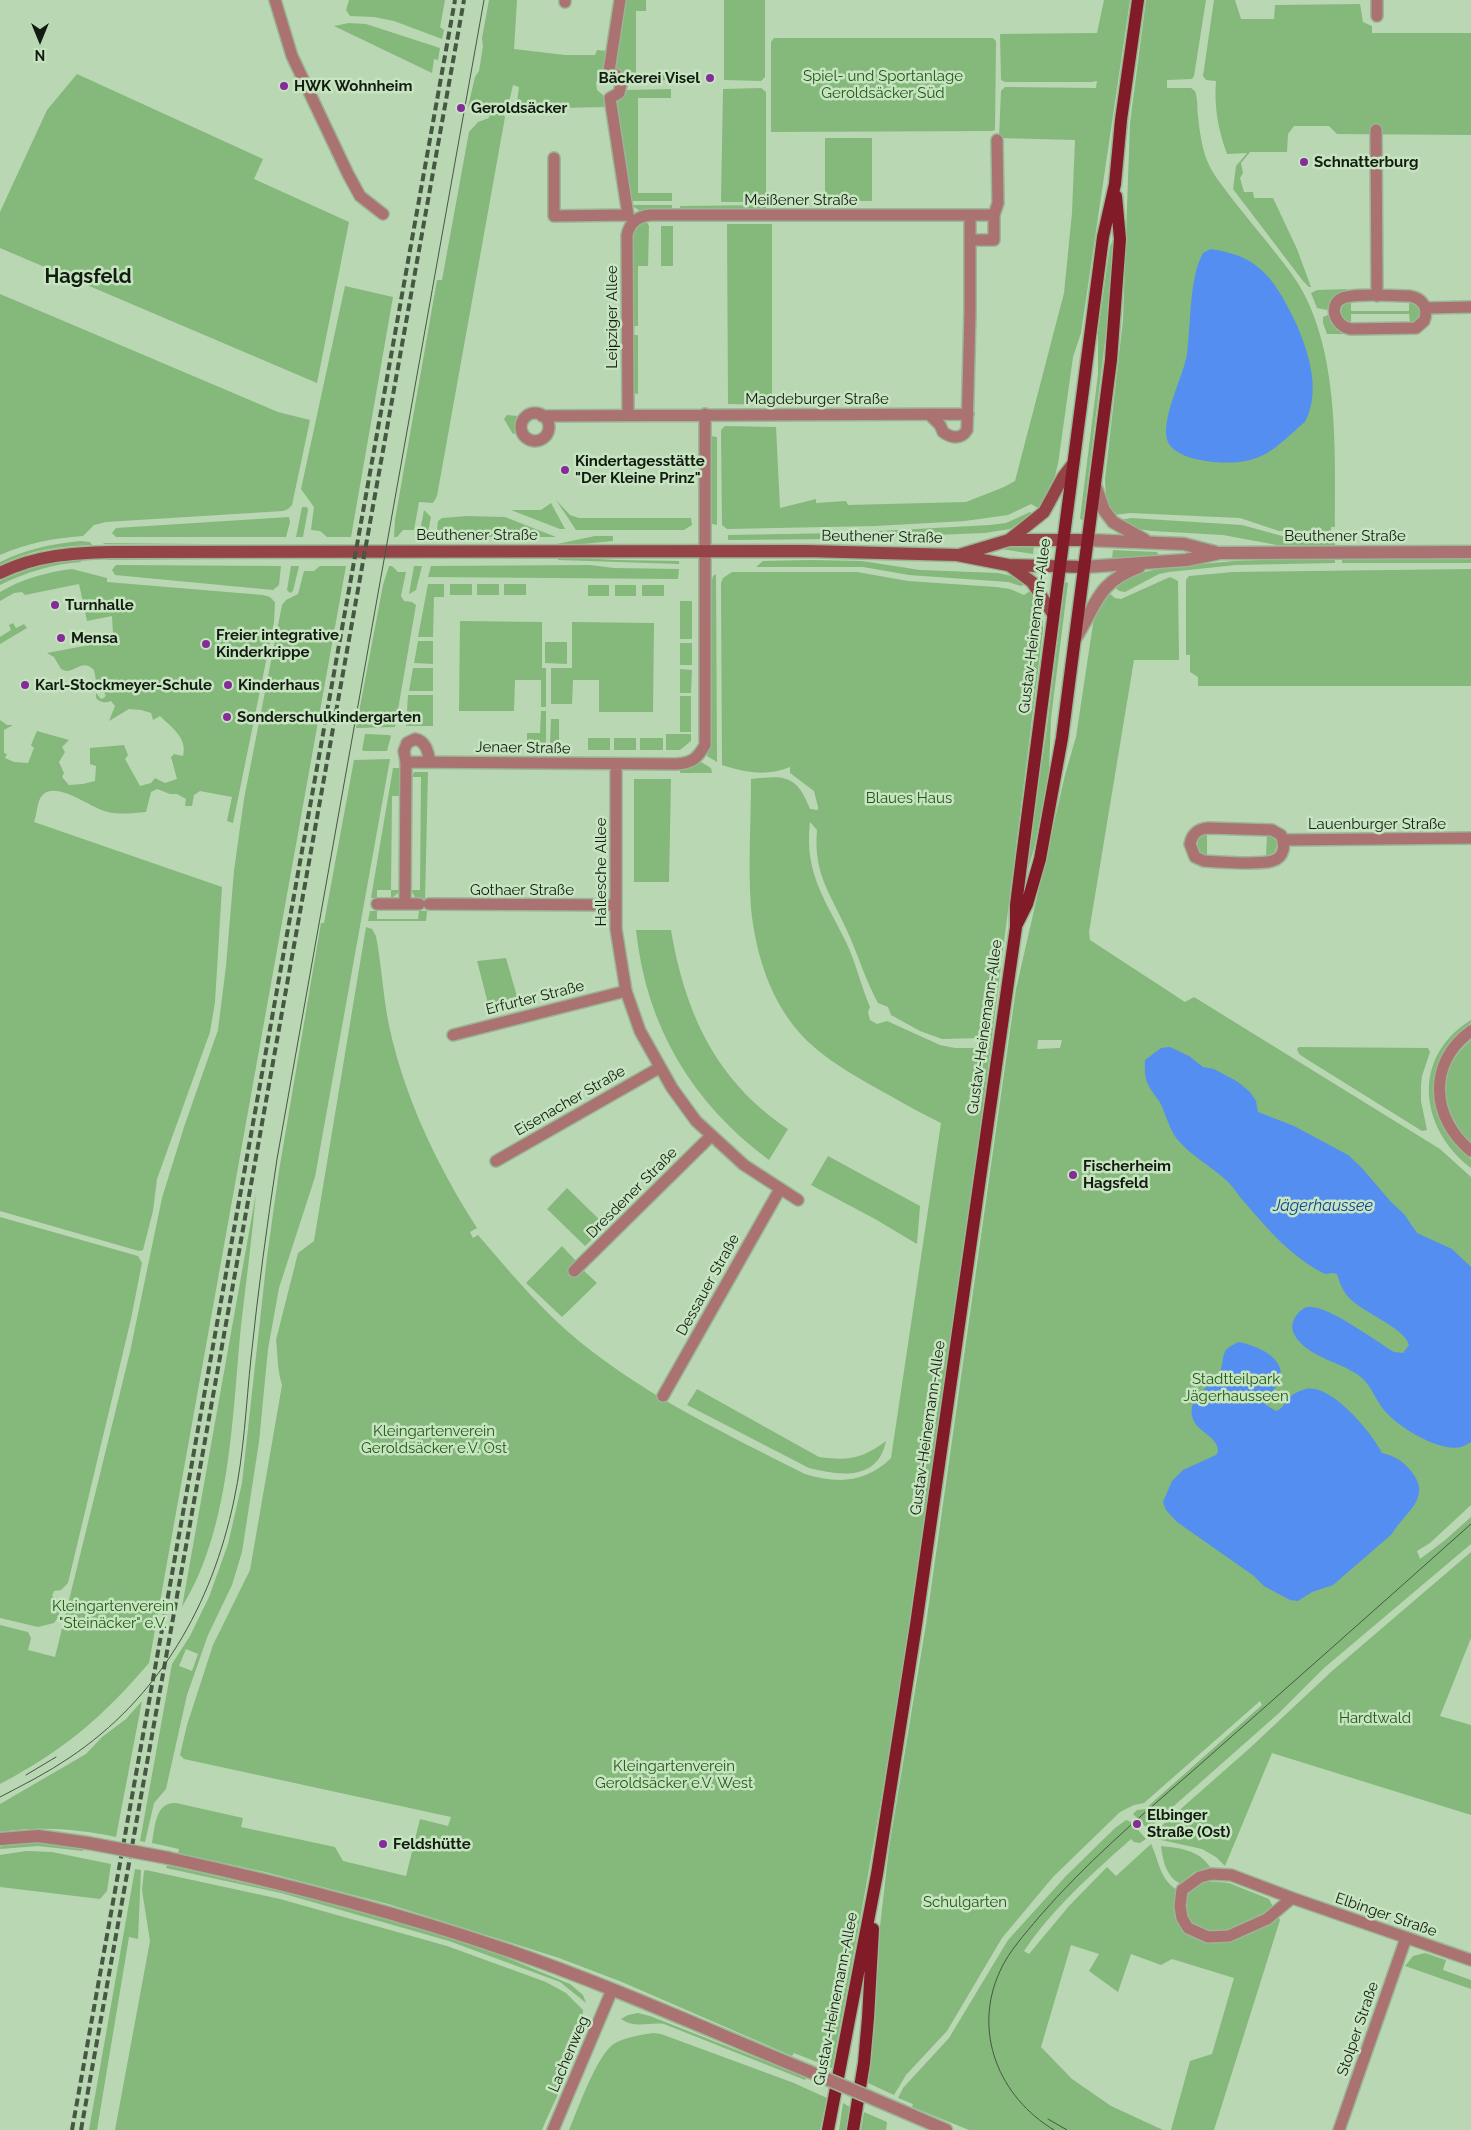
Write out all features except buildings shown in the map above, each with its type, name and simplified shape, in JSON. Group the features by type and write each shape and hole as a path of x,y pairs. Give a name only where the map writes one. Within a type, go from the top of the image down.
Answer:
{"main road":[{"name":"Gustav-Heinemann-Allee","path":"828,2130 877,1874 916,1625 1016,928 1022,857 1062,540 1103,237 1115,184 1121,120 1138,0"},
{"name":"Gustav-Heinemann-Allee","path":"1016,928 1027,904 1040,859 1062,738 1107,398 1116,304 1120,239 1115,184"},
{"path":"1009,540 1044,512 1063,477 1073,464"},
{"name":"Beuthener Straße","path":"957,555 1009,540 1087,540"},
{"name":"Beuthener Straße","path":"0,573 30,561 80,552 806,551 957,555 1008,565 1059,568 1084,567"},
{"path":"1008,565 1032,582 1053,614"},
{"name":"Gustav-Heinemann-Allee","path":"853,2130 864,2063 877,1874"}],"street":[{"path":"275,0 292,56 348,174 360,196 382,214"},
{"name":"Leipziger Allee","path":"620,0 609,71 619,76 621,85 619,93 610,98 631,218 627,235 628,415"},
{"path":"1377,0 1377,16"},
{"path":"1376,130 1378,296"},
{"path":"970,240 994,240 994,215 998,203 997,140"},
{"name":"Meißener Straße","path":"554,158 554,216 631,218 651,215 994,215"},
{"path":"929,414 940,425 942,432 949,436 957,437 964,435 967,430 970,215"},
{"path":"1350,296 1413,296 1420,300 1426,308 1424,321 1413,329 1351,329 1344,328 1337,321 1335,307 1342,298 1350,296"},
{"path":"1426,308 1471,307"},
{"path":"616,764 691,763 699,756 705,745 705,414"},
{"name":"Magdeburger Straße","path":"542,416 968,414"},
{"path":"1095,485 1104,510 1113,522 1147,542"},
{"name":"Beuthener Straße","path":"1087,540 1184,544 1220,553"},
{"name":"Beuthener Straße","path":"1084,567 1186,560 1220,553 1471,552"},
{"path":"1075,639 1097,597 1107,585 1130,570 1151,562"},
{"path":"405,904 406,762 404,748 409,741 415,739 424,744 430,762"},
{"name":"Jenaer Straße","path":"406,762 616,764"},
{"name":"Hallesche Allee","path":"616,764 615,905 618,951 626,990 640,1031 659,1068 684,1106 711,1136 744,1165 798,1200"},
{"name":"Lauenburger Straße","path":"1283,840 1284,849 1281,855 1275,860 1266,862 1204,861 1195,857 1190,844 1194,834 1208,828 1269,829 1276,832 1283,840 1471,838"},
{"name":"Gothaer Straße","path":"377,904 615,905"},
{"name":"Erfurter Straße","path":"453,1035 626,990"},
{"path":"1471,1032 1458,1042 1445,1062 1441,1074 1440,1094 1441,1104 1449,1125 1459,1140 1471,1151"},
{"name":"Eisenacher Straße","path":"496,1161 659,1068"},
{"name":"Dresdener Straße","path":"574,1271 711,1136"},
{"name":"Dessauer Straße","path":"663,1396 780,1189"},
{"path":"0,1839 38,1836 168,1858 285,1884 383,1911 508,1950 612,1990 946,2130"},
{"name":"Elbinger Straße","path":"1292,1898 1267,1919 1229,1936 1208,1937 1188,1928 1182,1918 1180,1906 1182,1890 1189,1883 1211,1874 1231,1875 1471,1960"},
{"name":"Stolper Straße","path":"1339,2130 1406,1938"},
{"name":"Lachenweg","path":"553,2130 612,1990"}],"green space":[{"path":"349,0 445,0 440,27 444,30 442,39 394,21 374,17 350,16 346,10"},
{"path":"489,0 517,0 514,49 565,55 595,55 597,50 607,51 603,75 596,82 597,90 603,95 605,107 516,109 519,87 513,85 508,107 501,109 501,105 478,104 477,108 468,107 475,77 479,71 483,46 482,38"},
{"path":"623,0 646,0 646,11 636,11 636,74 659,74 660,71 671,71 671,80 627,81 621,70 613,67"},
{"path":"724,0 765,0 765,77 761,81 724,80"},
{"path":"1104,0 1130,0 1081,333 1073,357 1058,464 1053,484 1040,509 1031,504 1008,515 965,521 875,526 727,529 722,525 721,430 725,426 776,427 780,508 816,499 816,503 846,501 848,505 966,502 1015,481 1064,293 1072,213 1075,140 999,138 1001,91 1005,87 1096,88 1097,81 1005,82 1001,80 1000,34 1097,33"},
{"path":"1146,0 1206,0 1194,76 1192,79 1167,80 1167,88 1191,88 1195,91 1202,141 1211,169 1291,273 1307,300 1319,330 1331,395 1334,429 1335,527 1331,527 1331,531 1279,531 1240,518 1130,513 1114,515 1106,499 1105,479 1123,320 1130,123"},
{"path":"1214,0 1235,0 1241,19 1274,19 1275,5 1360,4 1363,22 1372,26 1372,33 1471,33 1471,135 1337,134 1329,126 1294,126 1288,134 1287,152 1250,152 1241,163 1243,173 1240,178 1244,192 1253,192 1254,198 1273,198 1297,249 1311,287 1303,281 1233,189 1236,166 1247,153 1227,154 1217,118 1216,81 1206,80 1203,76"},
{"path":"349,23 366,24 440,48 438,60 434,59 432,73 334,26"},
{"name":"Spiel- und Sportanlage Geroldsäcker Süd","path":"774,38 993,38 996,41 995,130 771,132 771,42"},
{"path":"77,74 263,159 254,179 349,222 317,383 0,248 0,212 47,110"},
{"path":"761,88 766,92 766,202 721,202 723,89"},
{"path":"671,89 671,98 638,98 638,193 672,193 672,201 631,201 615,104 624,96 627,90"},
{"path":"490,114 503,114 505,117 437,496 433,503 419,502 414,530 403,530 397,537 394,537 395,520 437,280 442,280 469,132 478,122 489,118"},
{"path":"825,138 872,138 872,201 825,201"},
{"path":"631,205 672,205 672,209 640,211"},
{"path":"766,205 766,209 680,209 680,206"},
{"path":"646,221 649,226 648,266 638,266 638,326 633,326 633,235 635,228"},
{"path":"727,224 772,224 772,405 728,404"},
{"path":"661,226 673,226 673,266 661,266"},
{"path":"1113,240 1109,309 1083,520 1080,519 1098,374 1098,331 1110,246"},
{"path":"345,286 393,297 351,537 327,537 320,531 311,530 314,507 301,489"},
{"path":"1348,289 1335,296 1327,310 1317,308 1311,293 1317,290"},
{"path":"0,294 278,412 310,420 292,505 283,511 106,522 94,525 83,536 41,542 0,555"},
{"path":"1351,302 1351,311 1409,311 1409,302 1419,307 1420,315 1414,322 1410,323 1409,314 1351,314 1351,323 1342,320 1341,317 1342,307"},
{"path":"1328,315 1336,329 1346,334 1327,334 1323,317"},
{"path":"633,335 638,335 638,394 633,393"},
{"path":"507,415 518,416 516,433 513,434 504,419"},
{"path":"711,436 717,437 717,525 712,524"},
{"path":"556,500 570,515 579,518 691,518 692,525 684,530 576,530"},
{"path":"551,503 565,529 560,529 511,510 541,510"},
{"path":"302,507 307,507 308,510 303,537 296,537"},
{"path":"424,510 431,517 427,537 419,537"},
{"path":"1030,512 1034,514 1010,529 985,533 836,539 728,540 728,535 842,533 990,525 1006,523"},
{"path":"468,516 505,517 556,537 436,537 438,521 442,518"},
{"path":"289,517 290,522 286,537 116,537 112,533 116,528"},
{"path":"1131,518 1242,525 1282,536 1335,535 1335,547 1324,545 1277,545 1223,535 1152,531 1137,529 1120,520"},
{"path":"595,536 613,536 613,541 557,544"},
{"path":"80,541 90,542 92,545 68,546 33,552 0,565 0,562 29,550"},
{"path":"104,543 203,543 103,544"},
{"path":"1000,546 1034,546 1033,554 999,549"},
{"path":"1113,550 1157,552 1158,556 1112,559"},
{"path":"558,557 679,561 679,564 558,560"},
{"path":"1335,557 1335,563 1236,565 1169,572 1159,574 1125,592 1119,591 1115,587 1136,574 1166,567 1235,561"},
{"path":"1342,557 1348,559 1471,559 1471,563 1342,563"},
{"path":"104,558 203,558 203,559 109,560"},
{"path":"76,559 82,562 40,569 0,585 0,581 19,573 47,564"},
{"path":"763,561 862,561 920,570 998,573 1012,576 1026,584 1021,586 1008,582 909,575 863,567 756,567"},
{"path":"116,565 281,566 279,585 273,590 115,575 112,570"},
{"path":"590,565 614,568 679,569 678,579 428,577 431,566"},
{"path":"291,566 299,566 293,591 290,593 287,590"},
{"name":"Kleingartenverein \"Steinäcker\" e.V.","path":"320,566 346,566 149,1663 115,1700 81,1731 44,1758 0,1784 0,1625 28,1632 31,1638 28,1650 55,1657 130,1352 162,1198 184,1127 218,1030 226,966 234,871 244,799 282,605 286,600 298,594 304,571 314,571"},
{"path":"389,566 392,566 398,572 406,572 401,596 404,601 412,602 416,605 395,727 356,728 383,585"},
{"path":"414,566 422,566 416,590 409,594"},
{"path":"72,569 107,578 107,582 263,595 270,597 275,602 274,622 233,823 227,821 232,797 200,791 194,795 192,806 185,806 186,799 177,794 170,794 157,789 151,792 146,812 123,814 101,810 76,797 59,791 51,791 45,793 40,799 34,822 222,887 215,1002 210,1032 157,1179 153,1211 143,1250 139,1251 0,1211 0,720 7,725 13,725 4,730 4,753 7,754 5,758 14,762 28,763 34,748 31,745 37,731 69,740 62,747 65,752 59,762 64,773 62,777 69,785 95,781 96,766 90,764 90,748 124,745 128,755 125,759 140,786 151,783 155,778 165,783 177,779 171,757 174,754 183,756 184,750 178,733 160,716 153,720 151,713 129,709 109,721 115,706 111,701 103,702 96,698 96,693 101,699 106,695 97,686 94,670 87,665 83,665 66,671 61,669 54,657 47,653 110,641 113,634 112,616 87,621 79,584 25,595 22,592 14,593 0,601 0,592 17,583 44,574"},
{"path":"1471,569 1471,686 1198,686 1198,677 1190,672 1190,655 1186,655 1186,580 1189,576 1233,572"},
{"path":"732,572 857,572 908,581 996,587 1010,589 1024,595 1033,589 1043,610 1043,630 975,1170 924,1530 866,1889 832,2068 794,2053 792,2056 622,1982 559,1958 388,1904 265,1872 178,1853 179,1849 152,1843 155,1823 160,1811 169,1804 176,1803 243,1818 241,1827 335,1847 343,1861 406,1876 420,1819 448,1826 451,1817 184,1759 180,1755 187,1725 213,1645 250,1570 282,1385 278,1368 276,1340 298,1253 314,1241 366,927 372,929 376,936 390,1030 405,1082 425,1133 449,1181 477,1228 470,1232 473,1238 478,1235 539,1304 580,1342 606,1362 661,1398 718,1430 805,1474 828,1479 840,1480 861,1477 872,1472 891,1458 941,1123 840,1067 822,1054 800,1033 788,1018 769,984 757,946 751,908 751,779 773,777 788,780 800,789 810,809 818,810 818,807 814,791 790,773 790,767 764,773 739,770 722,765 721,583 723,578","holes":["810,822 817,830 818,860 825,885 878,1003 888,1007 891,1015 920,1031 942,1039 981,1038 980,1048 955,1048 940,1045 887,1021 877,1024 870,1020 868,1012 870,1007 853,958 824,899 813,871 809,840"]},
{"path":"716,574 717,762 707,756 711,744 712,580"},
{"name":"Stadtteilpark Jägerhausseen","path":"1170,577 1178,581 1179,660 1134,660 1089,932 1090,940 1185,1002 1194,997 1440,1149 1471,1177 1471,1505 1430,1543 1417,1551 1420,1559 1471,1517 1471,1544 1324,1668 1279,1713 1149,1828 1133,1814 1137,1810 1145,1809 1262,1705 1260,1701 1144,1803 1134,1805 1120,1812 1053,1877 1002,1938 947,2031 906,2075 894,2095 868,2083 879,1935 889,1848 926,1624 1016,989 1065,775 1076,737 1094,617 1109,593 1115,598 1121,599","holes":["1038,1040 1062,1040 1060,1048 1037,1049"]},
{"path":"1065,582 1068,583 1051,718 1049,773 1035,845 1025,880 1046,735"},
{"path":"428,584 444,584 444,597 434,597 433,637 418,637"},
{"path":"450,584 472,584 472,595 450,595"},
{"path":"477,584 499,584 499,595 477,595"},
{"path":"504,584 526,584 526,595 504,595"},
{"path":"588,585 609,585 609,596 588,596"},
{"path":"615,585 636,585 636,596 615,596"},
{"path":"642,585 664,585 664,596 642,596"},
{"path":"680,601 692,601 692,639 680,639"},
{"path":"460,621 542,622 542,668 546,668 546,707 541,707 541,680 515,680 514,711 459,711"},
{"path":"572,622 654,623 653,712 599,712 599,680 573,680 572,704 551,704 551,668 572,668"},
{"path":"13,623 16,628 24,624 27,628 0,644 0,637 11,630 9,625"},
{"path":"418,641 433,641 433,664 414,663"},
{"path":"545,642 567,642 567,664 545,663"},
{"path":"680,643 692,643 692,665 680,665"},
{"path":"413,668 433,668 433,691 409,691"},
{"path":"680,669 692,670 691,693 680,693"},
{"path":"408,695 433,695 433,726 406,726"},
{"path":"680,696 691,696 691,732 680,732"},
{"path":"541,711 546,711 546,743 527,743 527,733 540,733"},
{"path":"551,719 559,719 559,743 550,743"},
{"path":"365,734 391,736 387,751 362,750"},
{"path":"666,734 691,734 691,741 680,750 666,750"},
{"path":"588,738 610,738 610,750 588,750"},
{"path":"614,738 636,738 636,750 614,750"},
{"path":"640,738 663,738 663,750 640,750"},
{"path":"390,759 315,1177 279,1288 268,1349 259,1442 242,1552 232,1585 208,1635 187,1695 166,1789 154,1803 145,1842 140,1841 172,1664 190,1636 209,1597 228,1544 242,1483 267,1257 279,1171 321,923 324,923 354,760","holes":["186,1649 198,1654 192,1671 179,1666"]},
{"path":"701,762 711,768 712,773 680,773 680,770"},
{"path":"393,768 399,768 401,777 400,796 392,796 391,890 377,890 377,898 371,898"},
{"path":"414,772 428,772 425,900 416,899 411,890 420,890 421,777 412,777"},
{"path":"634,779 671,779 669,882 634,882"},
{"path":"1207,834 1207,856 1202,855 1197,847 1198,839"},
{"path":"1267,834 1278,843 1274,853 1266,856"},
{"path":"391,890 399,890 399,892 391,899"},
{"path":"370,911 377,911 377,919 418,919 419,911 427,911 426,921 368,921"},
{"path":"636,930 671,930 685,989 695,1017 708,1043 723,1067 741,1089 763,1110 788,1129 769,1160 717,1114 677,1060 662,1030 650,998 641,965"},
{"path":"506,958 520,1007 491,1015 477,961"},
{"path":"1471,1020 1471,1023 1454,1037 1442,1054 1435,1072 1434,1090 1436,1109 1444,1127 1455,1144 1471,1159 1471,1168 1454,1152 1441,1133 1432,1113 1429,1093 1431,1073 1438,1053 1452,1035"},
{"path":"1471,1040 1471,1144 1453,1118 1448,1105 1446,1091 1451,1065 1459,1052"},
{"path":"1299,1047 1428,1048 1430,1052 1421,1085 1421,1101 1427,1130 1422,1131 1308,1060 1299,1054 1297,1049"},
{"path":"828,1156 920,1206 917,1244 811,1185"},
{"path":"567,1188 606,1226 585,1246 547,1209"},
{"path":"256,1193 231,1434 220,1507 211,1542 198,1576 182,1607"},
{"name":"Kleingartenverein \"Steinäcker\" e.V.","path":"0,1217 138,1256 142,1263 131,1319 68,1583 61,1590 54,1591 52,1596 61,1602 59,1616 54,1623 38,1627 0,1618"},
{"path":"562,1246 576,1261 568,1269 575,1275 582,1269 597,1283 562,1317 526,1283"},
{"path":"697,1389 819,1457 839,1459 855,1457 870,1452 886,1441 882,1454 875,1463 866,1469 856,1472 845,1474 833,1473 809,1468 687,1405"},
{"name":"Hardtwald","path":"1471,1552 1471,1638 1440,1716 1471,1725 1471,1815 1272,1753 1225,1866 1216,1857 1202,1849 1157,1839 1154,1833 1158,1829 1251,1747 1332,1671"},
{"path":"142,1701 116,1837 58,1829 0,1832 0,1804 86,1754 102,1737 126,1719"},
{"path":"1126,1820 1131,1822 1146,1839 1140,1843 1134,1842 1131,1839 1102,1865 1060,1906 1024,1951 1029,1954 1069,1906 1107,1867 1116,1876 1151,1844 1163,1875 1177,1890 1175,1900 1206,1881 1229,1883 1269,1899 1280,1920 1214,2130 1171,2130 1190,2061 1212,2054 1234,1978 1172,1959 1161,1965 1131,1954 1118,1992 1089,1971 1099,1954 1071,1945 1041,2047 1072,2079 1111,2106 1163,2130 969,2130 912,2107 913,2104 898,2098 903,2088 949,2038 1008,1940 1066,1876 1115,1828"},
{"path":"38,1843 83,1849 83,1851 38,1846 0,1849 2,1846"},
{"path":"1161,1846 1195,1853 1206,1861 1210,1867 1193,1873 1181,1884 1169,1873 1164,1863"},
{"path":"26,1851 52,1852 111,1864 107,1891 100,1899 0,1887 0,1855"},
{"path":"167,1865 334,1904 450,1938 505,1957 570,1984 583,1995 586,2003 560,1982 449,1941 281,1893 166,1868"},
{"path":"135,1869 141,1870 138,1939 129,1937 97,2130 89,2130"},
{"path":"144,1871 280,1899 447,1946 546,1982 566,1993 583,2010 582,2025 574,2056 542,2130 115,2130 150,1941 142,1890"},
{"path":"1425,1953 1446,1960 1443,1970 1471,1980 1471,1989 1405,1966 1413,1956"},
{"path":"638,2013 650,2016 806,2078 805,2080 664,2024 632,2024 621,2019"},
{"path":"653,2033 661,2034 794,2083 827,2098 820,2130 569,2130 595,2070 608,2049 624,2039"},
{"path":"843,2103 850,2107 846,2130 839,2130"},
{"path":"864,2112 887,2122 886,2130 861,2130"}],"water":[{"path":"1211,249 1242,257 1264,272 1280,293 1295,321 1311,370 1312,396 1305,421 1273,449 1245,461 1226,463 1191,458 1173,449 1168,442 1166,433 1169,411 1187,354 1195,275 1203,253"},
{"name":"Jägerhaussee","path":"1170,1047 1189,1056 1203,1067 1214,1069 1238,1082 1250,1092 1256,1101 1258,1112 1294,1126 1348,1155 1404,1214 1417,1233 1452,1249 1471,1267 1471,1442 1461,1447 1452,1448 1441,1446 1419,1437 1390,1417 1369,1386 1357,1374 1314,1353 1299,1342 1293,1331 1293,1322 1299,1312 1309,1307 1319,1308 1341,1318 1394,1352 1403,1353 1409,1345 1405,1338 1390,1325 1351,1300 1340,1284 1337,1274 1325,1274 1313,1268 1292,1252 1243,1201 1230,1183 1188,1151 1177,1139 1171,1130 1164,1110 1149,1086 1145,1073 1145,1060 1161,1048"},
{"path":"1239,1342 1267,1353 1274,1358 1281,1371 1276,1387 1265,1401 1266,1405 1276,1411 1281,1408 1288,1398 1306,1389 1316,1389 1327,1394 1339,1402 1361,1423 1382,1453 1398,1459 1408,1467 1417,1481 1419,1489 1415,1504 1392,1534 1333,1585 1312,1592 1298,1601 1290,1600 1264,1586 1254,1576 1177,1522 1166,1510 1163,1502 1172,1481 1183,1470 1216,1455 1218,1452 1215,1442 1194,1421 1192,1408 1198,1396 1218,1375 1226,1350"}],"tram line":[{"path":"0,1797 44,1774 69,1758 101,1734 130,1707 155,1678 177,1646 196,1612 212,1576 224,1539 234,1500 240,1465 266,1233 277,1159 484,0"},
{"path":"1054,2130 1018,2100 1005,2081 996,2061 990,2039 989,2017 992,1994 1000,1971 1013,1950 1056,1898 1111,1843 1471,1524"},
{"path":"26,1775 56,1757"},
{"path":"1048,2119 1067,2130"}],"railway":[{"path":"72,2130 455,0"},
{"path":"81,2130 464,0"}],"place":[{"name":"Bäckerei Visel","path":"710,78"},
{"name":"HWK Wohnheim","path":"284,86"},
{"name":"Geroldsäcker","path":"461,108"},
{"name":"Schnatterburg","path":"1304,162"},
{"name":"Kindertagesstätte \"Der Kleine Prinz\"","path":"565,470"},
{"name":"Turnhalle","path":"55,605"},
{"name":"Mensa","path":"61,638"},
{"name":"Freier integrative Kinderkrippe","path":"206,644"},
{"name":"Karl-Stockmeyer-Schule","path":"25,685"},
{"name":"Kinderhaus","path":"228,685"},
{"name":"Sonderschulkindergarten","path":"227,717"},
{"name":"Fischerheim Hagsfeld","path":"1073,1175"},
{"name":"Elbinger Straße (Ost)","path":"1137,1824"},
{"name":"Feldshütte","path":"383,1844"}],"district":[{"name":"Hagsfeld","path":"88,277"}],"park label":[{"name":"Blaues Haus","path":"909,798"},
{"name":"Kleingartenverein Geroldsäcker e.V. Ost","path":"434,1440"},
{"name":"Kleingartenverein Geroldsäcker e.V. West","path":"674,1774"},
{"name":"Schulgarten","path":"965,1902"}]}
